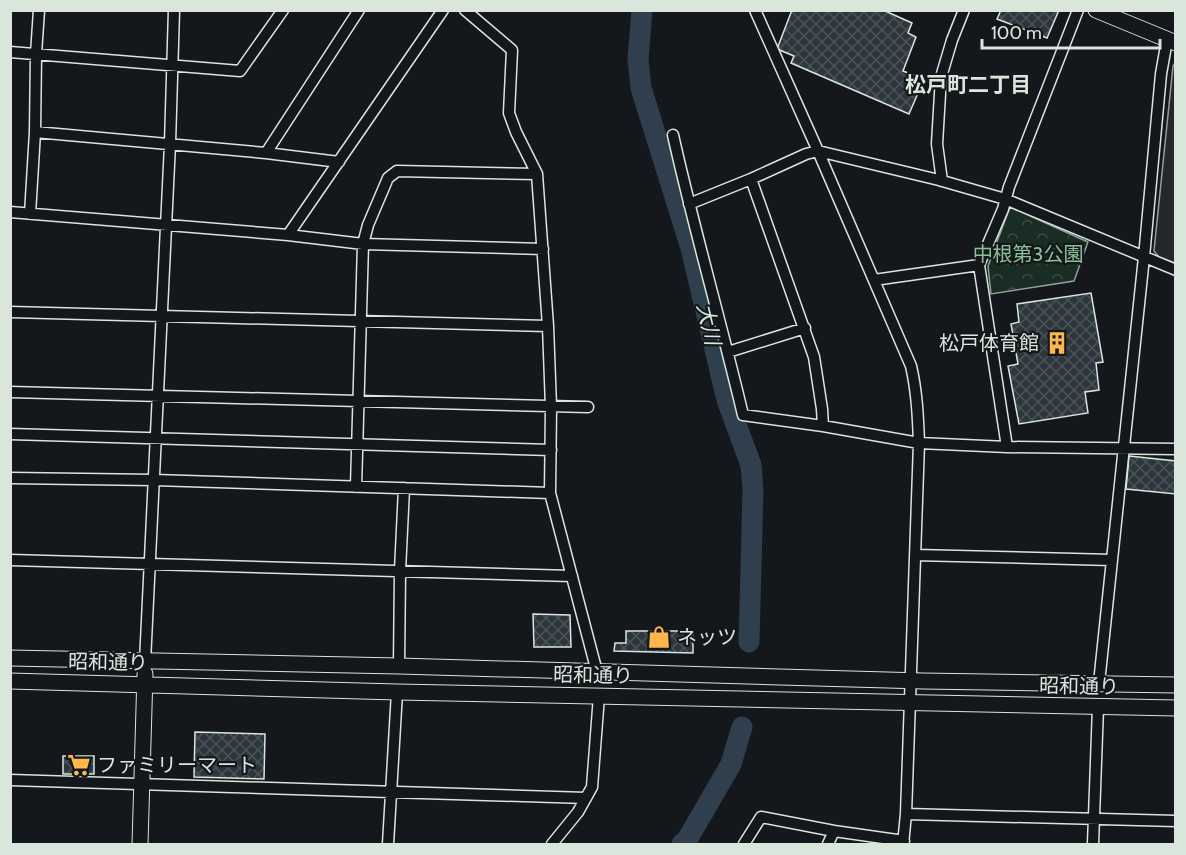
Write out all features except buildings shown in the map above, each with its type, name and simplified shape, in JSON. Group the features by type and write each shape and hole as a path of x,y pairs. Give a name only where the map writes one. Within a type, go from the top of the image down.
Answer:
{"street":[{"path":"30,214 39,10"},
{"path":"140,844 145,662 170,144 174,10"},
{"path":"10,52 240,71 283,10"},
{"path":"266,153 359,10"},
{"path":"288,235 443,10"},
{"path":"465,10 512,50 509,113 537,174 548,326 551,407 550,493 597,672"},
{"path":"744,844 761,817 903,843 906,814 919,443 916,387 911,366 755,10"},
{"path":"942,181 937,144 941,77 964,10"},
{"path":"1007,447 980,265 1078,10"},
{"path":"1096,10 1171,41 1160,84 1099,683"},
{"path":"35,132 339,162"},
{"path":"673,135 688,204 728,352 742,415 919,443 1007,447 1176,449"},
{"path":"688,204 818,151 1005,199 1176,270"},
{"path":"356,487 363,244 368,225 388,178 397,171 537,174"},
{"path":"751,179 814,357 823,426"},
{"path":"10,212 288,235 363,244 543,249"},
{"path":"874,280 980,265"},
{"path":"10,312 548,326"},
{"path":"728,352 805,328"},
{"path":"10,392 588,407"},
{"path":"10,434 551,450"},
{"path":"10,478 154,480 550,493"},
{"path":"399,666 404,488"},
{"path":"915,555 1112,560"},
{"path":"10,560 572,576"},
{"name":"昭和通り","path":"10,658 1176,685"},
{"name":"昭和通り","path":"10,681 909,704 1176,708"},
{"path":"388,844 397,692"},
{"path":"552,844 578,812 592,787 599,696"},
{"path":"1094,844 1098,707"},
{"path":"10,780 586,798"},
{"path":"906,814 1176,821"},
{"path":"828,844 834,831"}],"green space":[{"name":"中根第3公園","path":"1010,207 1088,242 1074,281 991,294 988,266"}],"shaded area":[{"path":"1175,63 1175,263 1159,257 1154,251"}],"waterway":[{"name":"大川","path":"642,10 638,59 641,88 691,248 727,400 751,465 753,490 749,642"},
{"name":"大川","path":"682,844 687,840 731,764 742,727"}],"place":[{"name":"松戸体育館","path":"1057,343"},
{"name":"ネッツ","path":"659,637"},
{"name":"ファミリーマート","path":"79,765"}],"district":[{"name":"松戸町二丁目","path":"968,84"}]}
